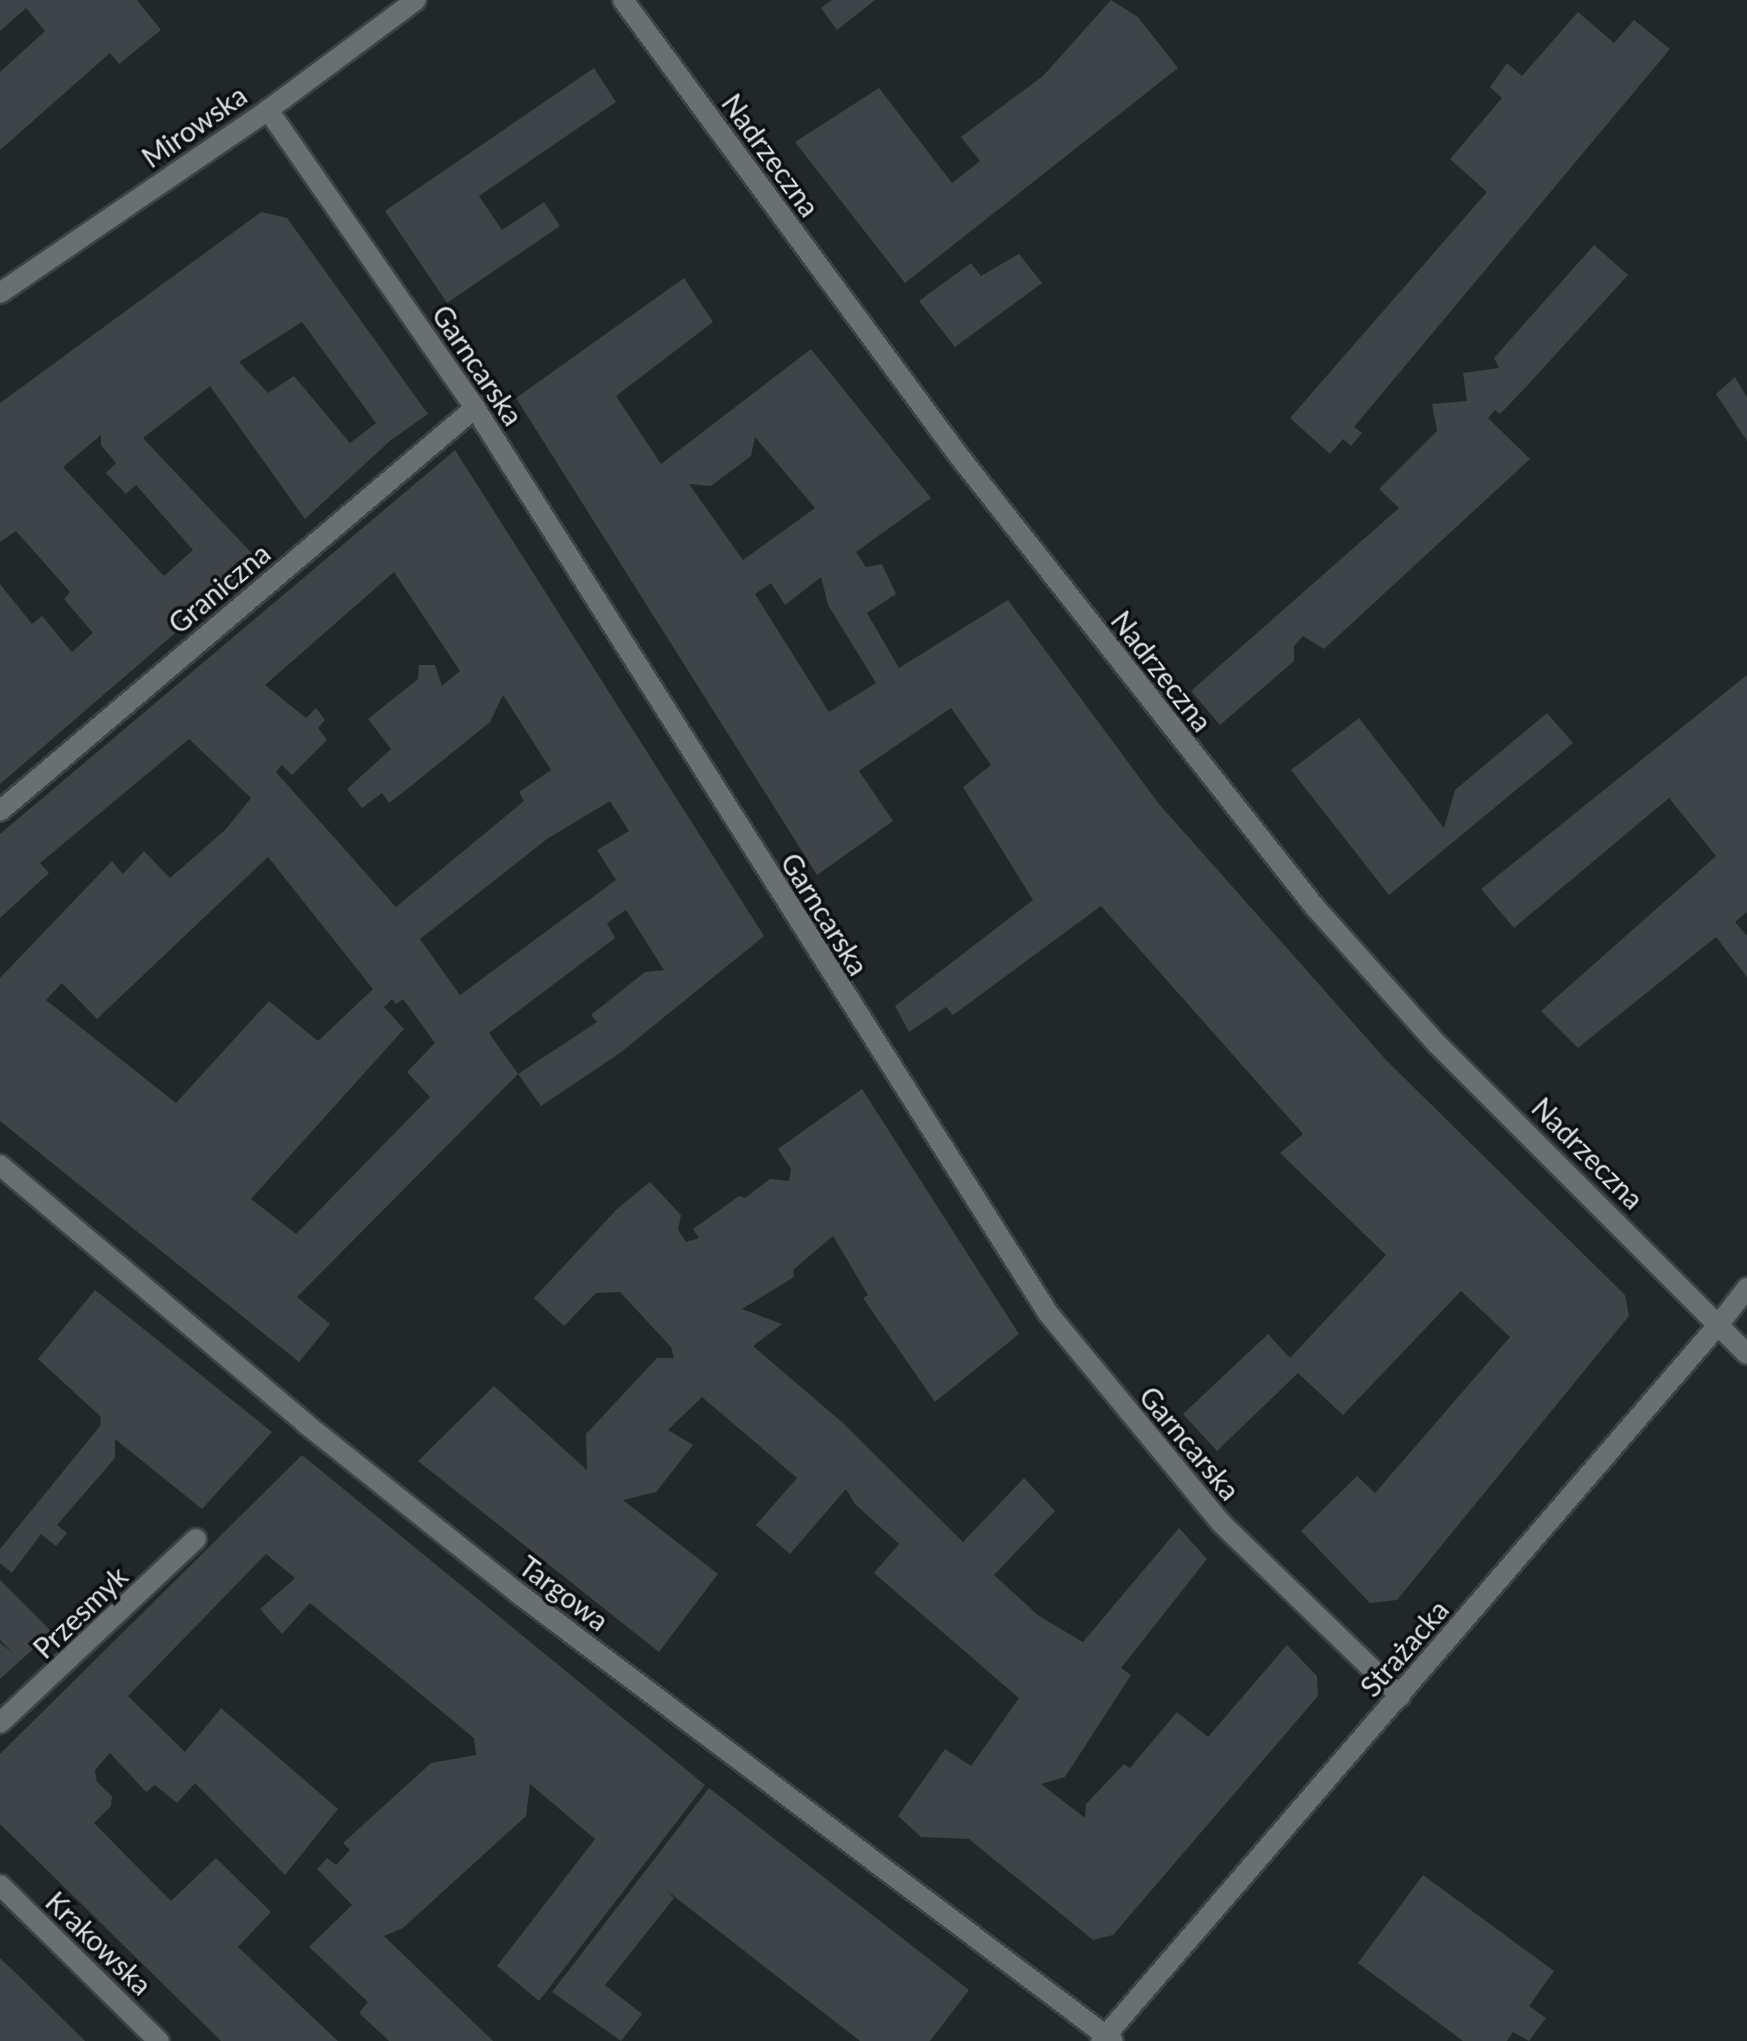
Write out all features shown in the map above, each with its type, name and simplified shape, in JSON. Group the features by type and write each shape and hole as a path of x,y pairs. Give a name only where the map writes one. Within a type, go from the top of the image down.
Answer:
{"street":[{"name":"Mirowska","path":"0,293 268,110 416,0"},
{"name":"Nadrzeczna","path":"623,0 959,456 1314,906 1438,1045 1747,1354"},
{"name":"Garncarska","path":"268,110 475,408 1048,1313 1222,1524 1400,1696"},
{"name":"Graniczna","path":"0,811 475,408"},
{"name":"Targowa","path":"0,1165 306,1424 519,1594 1107,2039"},
{"name":"Strażacka","path":"1107,2039 1747,1288"},
{"name":"Przesmyk","path":"0,1723 196,1539"},
{"name":"Krakowska","path":"0,1885 159,2041"}],"building":[{"path":"0,0 137,0 161,30 119,64 110,53 0,150 0,72 45,31 26,8 0,31"},
{"path":"832,0 875,0 837,30 821,8"},
{"path":"1111,0 1138,17 1178,68 905,283 795,142 879,88 952,183 980,161 961,137 1043,76"},
{"path":"1578,12 1614,43 1634,20 1670,49 1354,427 1362,433 1351,446 1343,439 1330,454 1290,418 1487,192 1450,159 1502,98 1490,87 1507,63 1522,76"},
{"path":"594,68 616,102 479,196 502,230 544,202 560,226 447,303 385,211"},
{"path":"261,212 287,218 428,414 391,440 305,519 210,386 143,438 259,561 0,784 0,584 32,624 42,616 72,652 93,633 64,599 70,592 16,531 0,542 0,403","holes":["302,322 376,423 350,443 294,376 268,393 239,362","101,435 101,445 116,463 106,473 126,494 136,485 193,550 164,576 63,467"]},
{"path":"1594,245 1628,275 1500,414 1495,410 1488,418 1530,459 1324,649 1303,636 1294,646 1294,661 1220,725 1191,691 1399,508 1379,489 1437,431 1432,404 1467,401 1463,373 1499,368 1494,358"},
{"path":"1019,254 1042,283 955,347 919,301 971,263 981,276"},
{"path":"684,278 713,322 616,396 661,464 811,349 931,498 856,552 866,567 882,564 896,594 867,613 899,668 1008,600 1159,804 1387,1061 1625,1295 1629,1316 1397,1600 1370,1603 1301,1531 1357,1476 1375,1493 1510,1337 1461,1291 1343,1415 1298,1373 1217,1451 1183,1414 1268,1334 1290,1358 1386,1255 1280,1153 1303,1134 1101,906 953,1015 946,1007 909,1032 895,1006 1033,900 963,787 991,765 951,708 859,771 893,821 817,875 516,398","holes":["755,437 815,508 743,560 689,484 711,486 751,456","821,577 828,605 876,683 829,712 755,594 771,583 785,605"]},
{"path":"1735,377 1747,397 1747,441 1716,394"},
{"path":"455,450 764,936 620,1053 541,1106 518,1074 297,1297 330,1324 299,1362 0,1121 0,978 112,861 123,874 144,851 170,878 226,829 251,798 189,739 40,863 49,873 0,918 0,834","holes":["394,572 460,671 442,686 435,665 419,665 418,679 368,719 391,749 347,789 362,808 382,793 389,803 411,786 490,722 503,695 551,770 519,792 524,801 396,907 276,772 282,765 292,775 327,740 318,728 325,720 316,708 306,718 265,685","610,801 629,831 597,850 616,880 460,995 420,939 547,839","268,857 373,989 318,1041 269,1001 176,1103 46,1000 62,983 97,1019","626,910 664,970 645,972 591,1015 597,1022 518,1074 489,1033 615,938 607,923","392,999 396,1004 403,999 435,1043 407,1072 430,1097 296,1234 251,1199 404,1029 384,1007"]},
{"path":"1747,675 1747,912 1735,922 1747,936 1747,977 1716,937 1578,1048 1541,1011 1716,856 1669,798 1514,928 1481,889"},
{"path":"1547,713 1573,743 1389,895 1291,770 1359,718 1444,828 1455,790"},
{"path":"862,1089 1019,1334 935,1402 863,1298 868,1295 833,1236 793,1270 794,1277 742,1309 782,1324 753,1346 843,1423 963,1542 1024,1478 1055,1511 994,1575 1039,1616 1083,1642 1179,1528 1207,1559 1121,1668 1131,1675 1065,1777 1041,1784 1085,1818 1086,1804 1124,1764 1130,1768 1177,1712 1208,1737 1287,1645 1317,1676 1318,1696 1113,1935 1093,1940 969,1839 921,1837 898,1816 945,1749 971,1766 1019,1698 874,1573 899,1544 855,1504 846,1489 790,1554 756,1525 797,1478 702,1397 668,1430 693,1445 656,1492 623,1500 718,1574 659,1652 418,1461 494,1386 587,1470 586,1434 657,1358 674,1358 671,1347 620,1292 596,1293 564,1326 534,1298 617,1209 650,1182 681,1215 678,1230 686,1242 699,1238 693,1229 739,1196 745,1198 770,1179 789,1181 791,1169 778,1149"},
{"path":"95,1290 272,1432 202,1509 115,1439 115,1458 57,1525 67,1533 56,1546 41,1534 12,1573 0,1563 0,1549 100,1426 101,1417 38,1359"},
{"path":"302,1455 705,1785 539,2001 497,1966 595,1839 530,1784 526,1816 403,1928 384,1936 493,2041 389,2041 359,2013 368,2002 309,1947 352,1905 317,1869 327,1858 336,1865 350,1850 343,1843 431,1763 476,1755 474,1738 310,1603 282,1634 260,1609 295,1578 266,1554 128,1696 185,1752 221,1708 338,1809 285,1875 195,1783 177,1803 155,1785 146,1792 110,1753 95,1770 97,1782 112,1796 111,1806 94,1823 171,1901 216,1858 271,1912 238,1947 338,2041 221,2041 0,1824 0,1754"},
{"path":"0,1580 52,1632 0,1679 0,1643 13,1653 0,1640"},
{"path":"709,1788 969,1990 930,2041 860,2041 666,1890 674,1898 605,1985 642,2014 621,2041 552,1992"},
{"path":"1423,1875 1554,1971 1529,2006 1546,2018 1529,2041 1513,2032 1507,2041 1463,2041 1358,1963"},
{"path":"0,1958 24,1981 85,2041 0,2041"}]}
